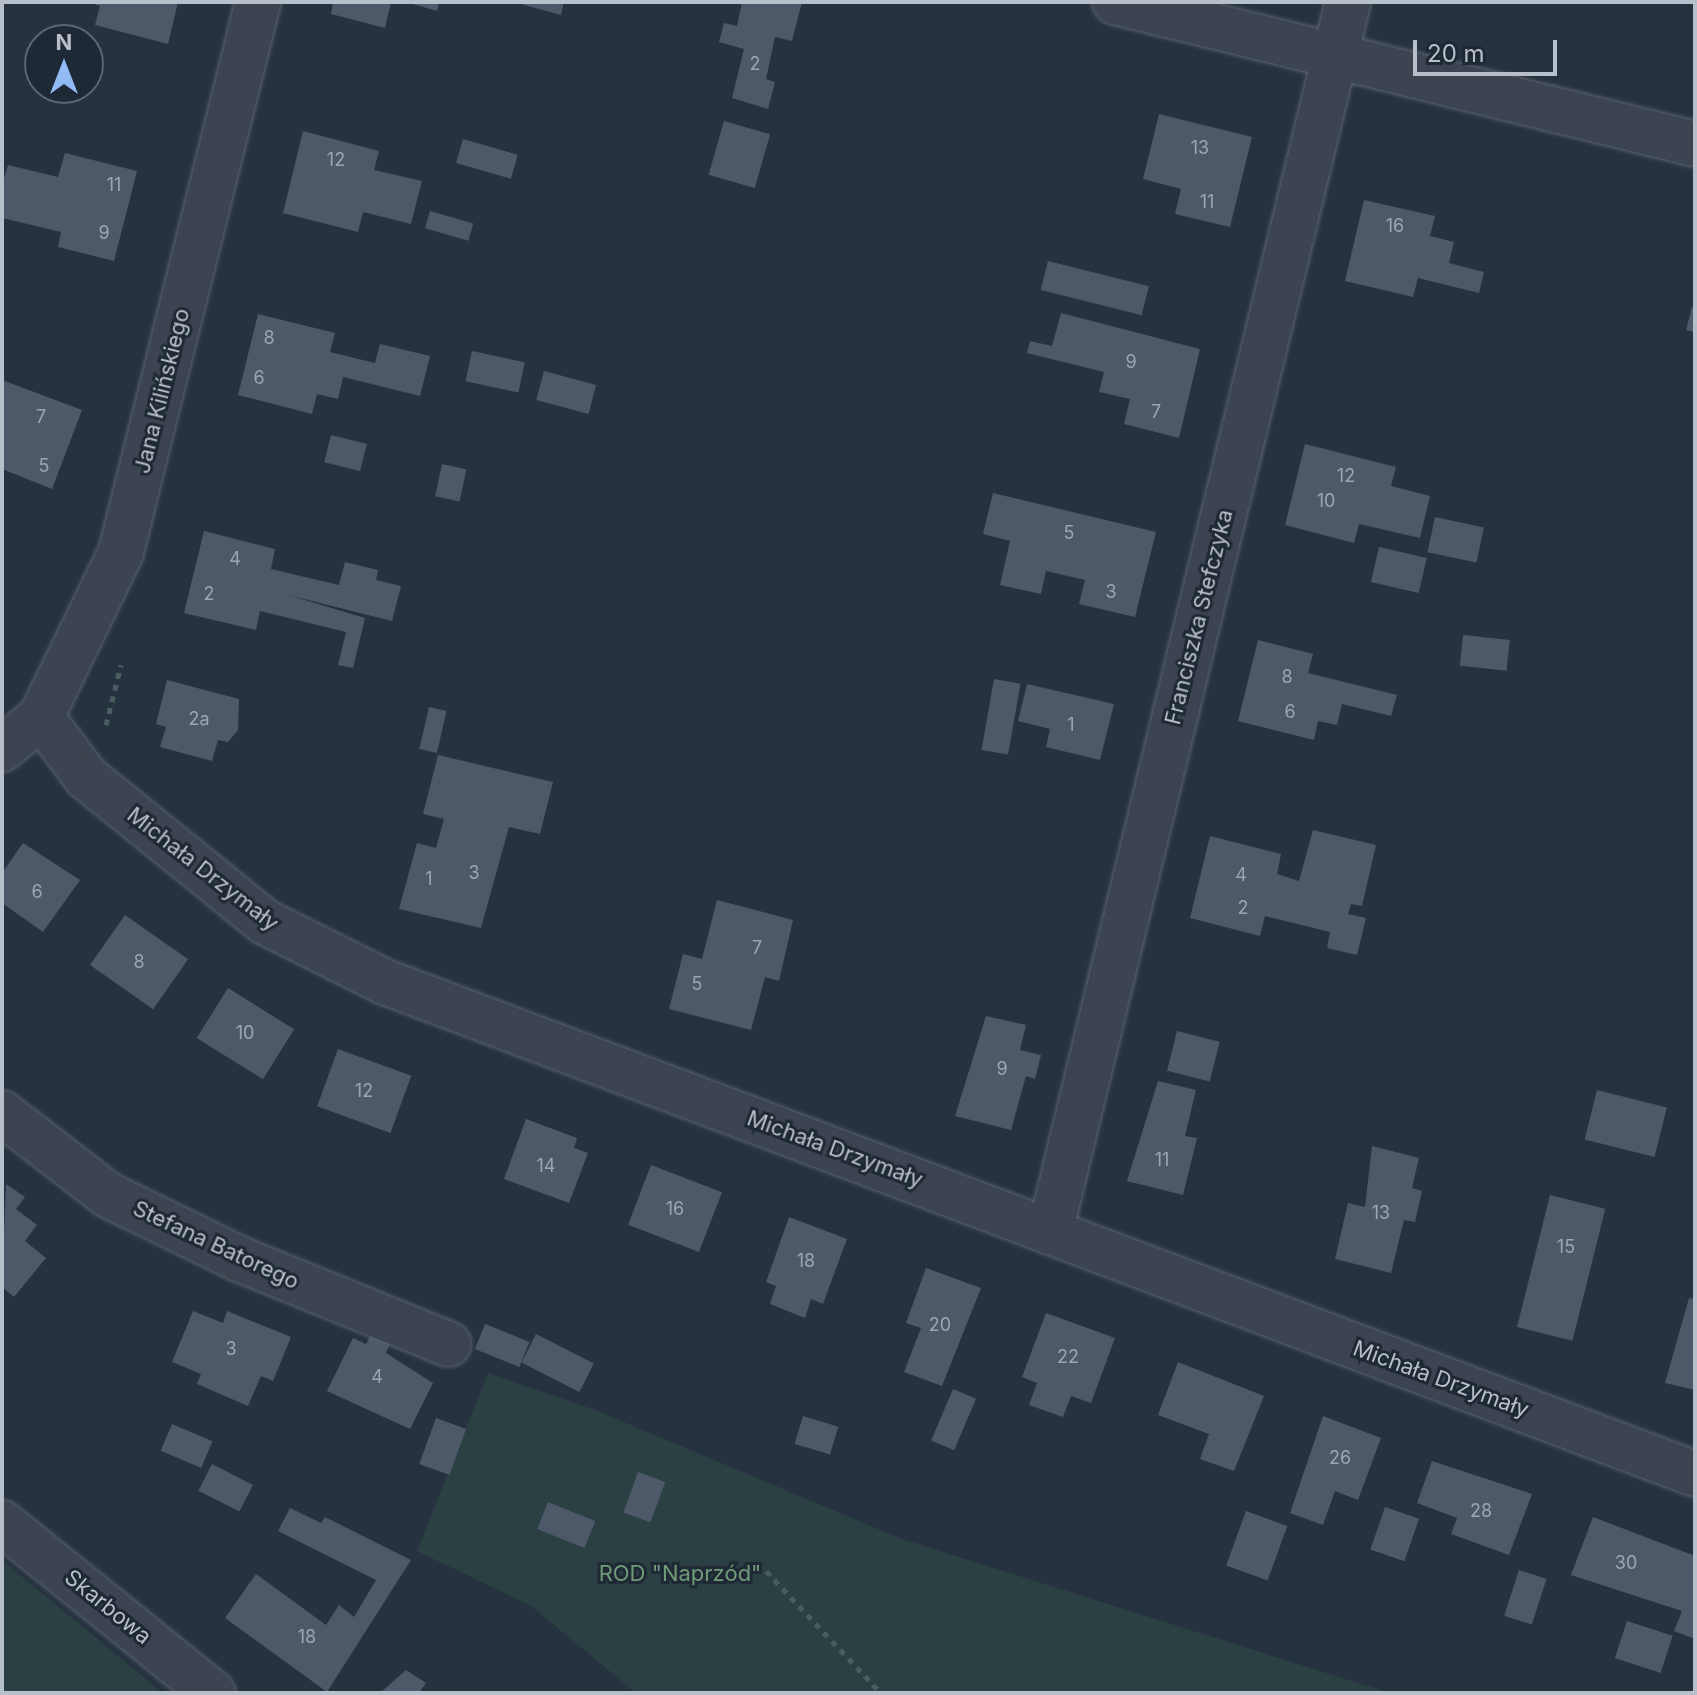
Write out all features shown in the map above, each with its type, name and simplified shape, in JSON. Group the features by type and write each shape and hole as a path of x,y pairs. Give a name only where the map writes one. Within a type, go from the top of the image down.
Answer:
{"street":[{"name":"Jana Kilińskiego","path":"2,749 41,717 121,552 258,2"},
{"path":"1115,2 1695,144"},
{"name":"Franciszka Stefczyka","path":"1050,1232 1348,2"},
{"name":"Michała Drzymały","path":"41,717 86,777 265,922 385,982 1695,1474"},
{"name":"Stefana Batorego","path":"2,1113 108,1195 239,1259 448,1344"},
{"name":"Skarbowa","path":"2,1523 213,1693"}],"path":[{"path":"766,1571 881,1693"}],"green space":[{"name":"ROD \"Naprzód\"","path":"488,1373 595,1410 902,1539 1390,1693 636,1693 531,1606 417,1551"},
{"path":"2,1560 163,1693 2,1693"}],"building":[{"path":"88,2 178,2 168,44 95,24 100,6"},
{"path":"333,2 391,2 385,28 331,14"},
{"path":"406,2 439,2 437,11"},
{"path":"514,2 564,2 561,15"},
{"path":"742,2 802,2 792,41 775,37 766,79 775,82 768,109 732,98 744,49 719,42 724,23 737,26"},
{"path":"1159,114 1252,137 1230,227 1175,214 1181,189 1143,179"},
{"path":"724,121 770,134 755,188 709,175"},
{"path":"303,131 379,151 374,170 422,181 411,224 363,212 358,232 283,213"},
{"path":"463,139 518,155 511,179 456,163"},
{"path":"65,153 137,171 114,261 58,247 61,232 2,218 2,185 8,165 58,177"},
{"path":"1364,200 1435,216 1430,236 1454,242 1449,263 1484,272 1479,293 1418,278 1413,297 1345,281"},
{"path":"430,211 473,223 468,241 425,228"},
{"path":"1048,261 1149,286 1142,315 1041,290"},
{"path":"1692,307 1695,308 1695,332 1686,330"},
{"path":"1061,313 1200,349 1179,438 1124,424 1130,399 1099,392 1104,372 1027,353 1030,341 1052,346"},
{"path":"258,314 335,333 330,352 375,363 380,344 430,356 420,396 343,377 338,399 317,394 312,414 238,395"},
{"path":"472,351 525,362 518,393 466,381"},
{"path":"544,371 596,385 588,414 536,400"},
{"path":"2,380 82,410 52,489 2,469"},
{"path":"331,435 367,444 360,471 324,462"},
{"path":"1305,444 1396,467 1391,486 1430,496 1420,538 1359,524 1354,543 1285,525"},
{"path":"442,464 466,469 460,501 435,496"},
{"path":"993,493 1156,532 1135,617 1079,604 1085,580 1046,571 1041,594 1000,585 1010,541 983,534"},
{"path":"1435,517 1484,527 1476,563 1428,552"},
{"path":"204,531 275,549 271,569 339,585 345,562 378,570 376,580 401,586 392,621 288,595 365,618 353,668 338,665 346,632 260,611 256,630 184,613"},
{"path":"1379,547 1427,558 1419,593 1371,582"},
{"path":"1463,635 1510,640 1507,671 1460,666"},
{"path":"1258,640 1313,654 1308,673 1397,695 1391,716 1342,704 1337,725 1318,721 1314,740 1238,721"},
{"path":"994,679 1021,684 1008,755 981,750"},
{"path":"167,680 239,699 238,730 228,742 218,740 212,761 160,747 166,727 156,724"},
{"path":"1027,684 1114,704 1100,760 1046,747 1050,729 1018,721"},
{"path":"429,707 447,711 437,753 419,749"},
{"path":"438,755 553,782 540,834 509,827 481,928 399,909 417,843 436,848 444,819 423,814"},
{"path":"1313,830 1376,845 1362,906 1351,904 1348,914 1366,918 1357,955 1327,948 1330,932 1265,916 1260,936 1190,918 1210,836 1281,854 1277,874 1299,881"},
{"path":"23,843 80,880 43,932 2,903 2,873"},
{"path":"717,900 793,920 779,981 765,977 751,1030 669,1009 683,954 702,959"},
{"path":"125,915 188,959 153,1009 90,965"},
{"path":"228,988 294,1029 263,1079 197,1038"},
{"path":"986,1016 1026,1025 1020,1050 1041,1055 1035,1079 1026,1076 1011,1130 955,1116"},
{"path":"1177,1031 1220,1042 1210,1081 1167,1071"},
{"path":"338,1049 411,1076 390,1133 317,1106"},
{"path":"1158,1081 1196,1090 1185,1136 1197,1138 1183,1195 1127,1181"},
{"path":"1597,1090 1667,1107 1655,1157 1585,1139"},
{"path":"526,1119 577,1138 574,1148 588,1153 569,1203 504,1179"},
{"path":"1372,1146 1419,1158 1412,1188 1422,1191 1415,1222 1404,1220 1391,1273 1335,1259 1348,1203 1365,1207"},
{"path":"651,1165 722,1192 699,1252 628,1225"},
{"path":"6,1184 25,1197 16,1209 37,1225 25,1241 46,1258 14,1297 2,1287"},
{"path":"1550,1195 1605,1209 1572,1341 1517,1327"},
{"path":"789,1217 847,1239 823,1304 811,1299 805,1318 770,1304 776,1286 766,1282"},
{"path":"926,1268 981,1288 942,1386 904,1372 921,1328 906,1323"},
{"path":"1689,1298 1695,1299 1695,1390 1665,1383"},
{"path":"193,1311 223,1323 227,1311 291,1337 273,1381 261,1376 248,1406 197,1384 201,1374 172,1362"},
{"path":"1046,1313 1115,1338 1091,1403 1071,1396 1063,1417 1029,1405 1037,1383 1022,1377"},
{"path":"485,1324 530,1342 519,1367 475,1349"},
{"path":"374,1329 393,1338 386,1353 433,1383 410,1429 327,1391 353,1338 366,1344"},
{"path":"536,1334 594,1364 579,1392 521,1363"},
{"path":"1178,1362 1264,1396 1234,1471 1200,1459 1209,1434 1158,1415"},
{"path":"953,1389 976,1399 954,1450 931,1441"},
{"path":"803,1416 838,1427 830,1455 795,1444"},
{"path":"1323,1416 1381,1438 1358,1500 1335,1491 1323,1525 1290,1513"},
{"path":"436,1418 466,1429 449,1475 419,1464"},
{"path":"172,1424 213,1441 201,1468 161,1451"},
{"path":"1432,1461 1532,1494 1509,1555 1451,1534 1457,1518 1417,1503"},
{"path":"212,1464 253,1485 239,1512 198,1491"},
{"path":"638,1472 665,1482 651,1522 623,1512"},
{"path":"548,1502 595,1521 584,1548 537,1529"},
{"path":"1385,1507 1419,1519 1404,1561 1370,1550"},
{"path":"290,1508 321,1523 325,1517 411,1560 327,1692 225,1618 256,1574 326,1625 339,1605 354,1617 376,1580 278,1531"},
{"path":"1246,1511 1287,1526 1268,1581 1226,1566"},
{"path":"1593,1517 1695,1556 1695,1639 1674,1631 1682,1611 1571,1575"},
{"path":"1519,1570 1547,1579 1532,1625 1504,1616"},
{"path":"1627,1621 1673,1636 1661,1673 1615,1658"},
{"path":"406,1670 426,1683 419,1693 380,1693"}]}
